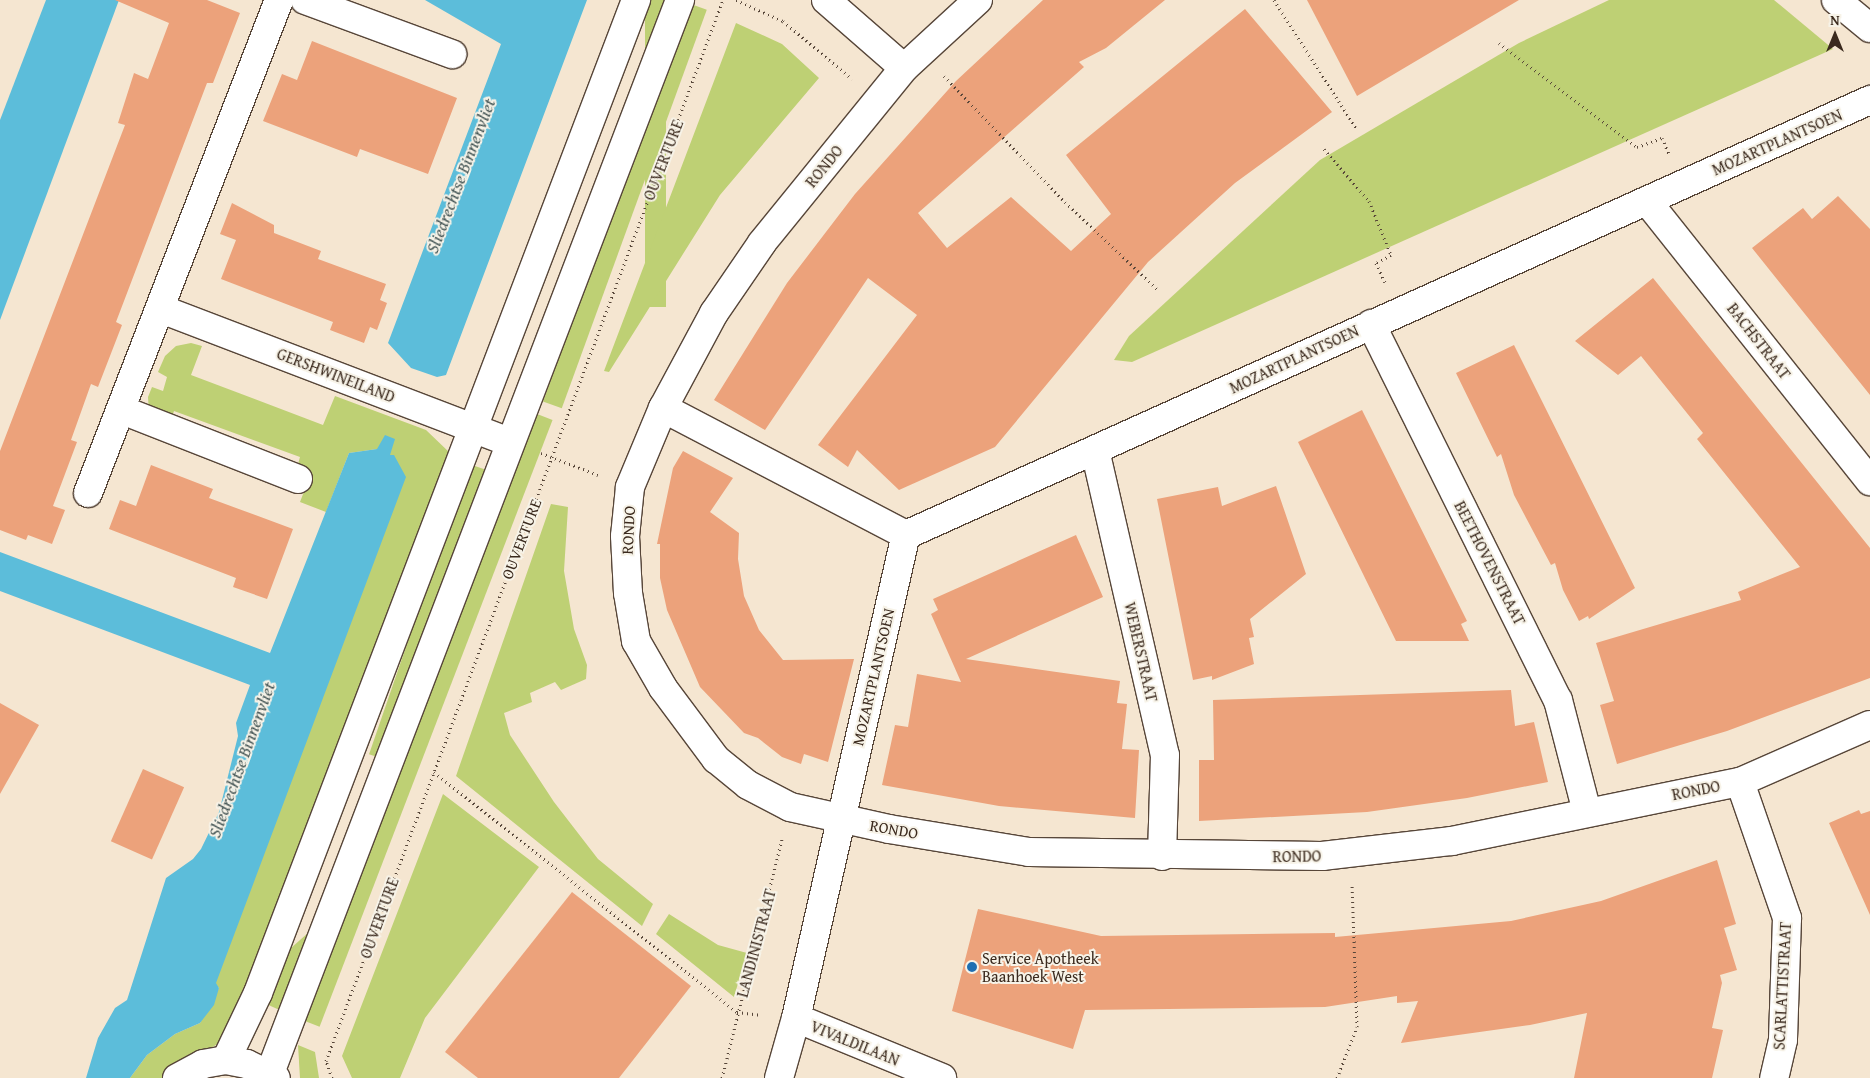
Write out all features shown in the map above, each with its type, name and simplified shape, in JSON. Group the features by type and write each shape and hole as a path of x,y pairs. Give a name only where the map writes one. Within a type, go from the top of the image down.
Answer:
{"street":[{"path":"88,493 162,310 278,0"},
{"path":"305,0 452,54"},
{"path":"226,1060 258,993 636,0"},
{"path":"177,1078 203,1064 226,1060 247,1064 273,1075 510,442 680,0"},
{"path":"826,0 912,60"},
{"name":"RONDO","path":"978,0 912,60 762,243 714,313 663,408 630,487 625,536 628,592 636,641 663,688 716,759 748,785 790,807 841,819 1029,852 1162,856 1322,856 1452,841 1740,782 1870,725"},
{"path":"1836,0 1870,28"},
{"name":"MOZARTPLANTSOEN","path":"841,819 906,535 1870,100"},
{"name":"BACHSTRAAT","path":"1647,200 1870,482"},
{"name":"GERSHWINEILAND","path":"162,310 510,442"},
{"name":"BEETHOVENSTRAAT","path":"1371,324 1558,700 1587,812"},
{"path":"663,408 906,535"},
{"path":"122,410 298,479"},
{"name":"WEBERSTRAAT","path":"1095,450 1164,755 1162,856"},
{"name":"SCARLATTISTRAAT","path":"1740,782 1786,918 1784,1040 1774,1078"},
{"path":"779,1078 796,1018 841,819"},
{"name":"VIVALDILAAN","path":"796,1018 942,1078"}],"path":[{"name":"OUVERTURE","path":"332,1078 326,1061 723,0"},
{"path":"736,0 783,21 877,101"},
{"path":"1274,0 1356,128"},
{"path":"1499,43 1637,147 1662,138 1683,184"},
{"path":"912,60 1158,290"},
{"path":"1324,149 1369,201 1391,255 1376,263 1399,311"},
{"path":"510,442 630,487"},
{"path":"434,772 737,1012 796,1018"},
{"name":"LANDINISTRAAT","path":"722,1078 737,1012 790,807"},
{"path":"1337,1078 1357,1027 1350,853"}],"green space":[{"path":"645,0 666,0 666,307 645,307"},
{"path":"1609,0 1774,0 1833,49 1132,362 1114,360 1129,336 1320,160 1519,43"},
{"path":"688,3 707,10 562,408 543,401"},
{"path":"736,23 782,44 819,78 720,195 609,372 604,371"},
{"path":"191,343 202,346 191,375 323,425 335,396 426,430 450,453 230,1030 219,1043 163,1078 130,1078 147,1055 175,1034 200,1023 219,988 215,983 390,455 377,449 349,453 326,512 300,502 310,476 296,471 300,457 174,411 170,423 149,413 148,397 152,387 163,391 167,377 158,372 165,356 176,346"},
{"path":"532,412 553,420 320,1027 299,1019"},
{"path":"469,464 489,471 389,761 369,754"},
{"path":"551,504 568,507 564,571 574,629 587,665 586,679 561,690 555,682 530,693 532,702 504,713 510,735 554,802 598,859 653,904 642,926 456,776"},
{"path":"443,794 539,867 425,1018 400,1078 352,1078 342,1056"},
{"path":"669,914 718,945 747,953 734,997 656,934"},
{"path":"318,924 284,1012 264,1003 282,956"},
{"path":"298,1045 315,1052 319,1078 300,1078"}],"water":[{"path":"46,0 119,0 0,320 0,120"},
{"name":"Sliedrechtse Binnenvliet","path":"425,0 587,0 446,375 437,377 411,368 388,343 501,44"},
{"name":"Sliedrechtse Binnenvliet","path":"385,435 395,439 390,455 394,455 406,477 216,983 219,988 214,1005 200,1023 175,1034 147,1055 130,1078 86,1078 98,1038 115,1008 127,1000 166,878 193,859 201,849 219,812 238,736 236,723 250,685 0,591 0,552 270,653 349,453 377,449"}],"building":[{"path":"115,0 207,0 240,13 213,83 207,83 116,322 122,325 98,387 91,384 71,440 77,442 53,506 65,510 52,544 28,535 26,540 0,530 0,451 125,125 118,123 134,73 148,79 169,23"},
{"path":"1043,0 1165,0 1106,48 1079,62 1084,67 918,213 947,248 1011,197 1071,251 1111,214 1066,155 1245,9 1332,112 1235,183 1148,262 995,447 899,490 857,450 848,467 818,445 917,315 868,278 765,430 714,400 787,283 855,194 956,81"},
{"path":"1307,0 1519,0 1357,96"},
{"path":"312,41 457,98 428,174 360,149 357,157 263,121 282,74 297,80"},
{"path":"1838,196 1870,229 1870,395 1752,248 1803,208 1812,219"},
{"path":"232,203 274,225 274,233 321,251 318,259 386,284 380,300 387,303 377,330 370,327 364,343 330,330 333,322 221,279 236,240 220,234"},
{"path":"1653,278 1870,548 1870,678 1727,731 1617,764 1600,705 1614,701 1596,643 1741,600 1738,592 1800,567 1697,439 1703,433 1641,356 1618,375 1575,341"},
{"path":"1514,345 1635,588 1589,619 1588,616 1579,621 1563,590 1555,563 1551,565 1514,495 1501,454 1497,457 1456,373"},
{"path":"1362,410 1467,621 1461,624 1469,641 1396,641 1298,442"},
{"path":"683,451 733,478 710,512 739,533 738,559 744,596 759,630 783,660 854,659 828,762 804,754 801,764 782,757 758,738 744,733 700,687 667,610 660,578 660,544 657,544 673,468"},
{"path":"151,465 213,489 209,498 293,529 267,599 233,587 236,578 109,529 120,500 136,506"},
{"path":"1276,486 1306,574 1250,619 1254,637 1249,638 1254,664 1212,680 1212,676 1193,680 1157,499 1218,487 1222,506"},
{"path":"1076,535 1103,597 966,659 1120,681 1117,703 1127,704 1122,749 1139,750 1135,818 999,806 882,785 895,725 908,727 917,674 961,682 931,614 938,610 933,599"},
{"path":"1511,690 1515,726 1534,722 1548,782 1467,798 1367,812 1199,821 1199,760 1214,760 1213,700"},
{"path":"0,703 39,725 0,794"},
{"path":"143,769 184,787 152,859 111,841"},
{"path":"1859,810 1861,814 1870,811 1870,915 1829,823"},
{"path":"1717,860 1736,924 1724,928 1737,970 1720,975 1722,983 1712,1028 1723,1030 1712,1078 1574,1078 1587,1013 1530,1025 1401,1043 1418,1001 1397,1003 1397,996 1325,1007 1085,1010 1073,1049 952,1011 978,909 1101,936 1335,933 1335,937 1511,921 1601,901"},
{"path":"572,892 691,986 619,1078 478,1078 445,1052"}],"place":[{"name":"Service Apotheek Baanhoek West","path":"972,967"}]}
